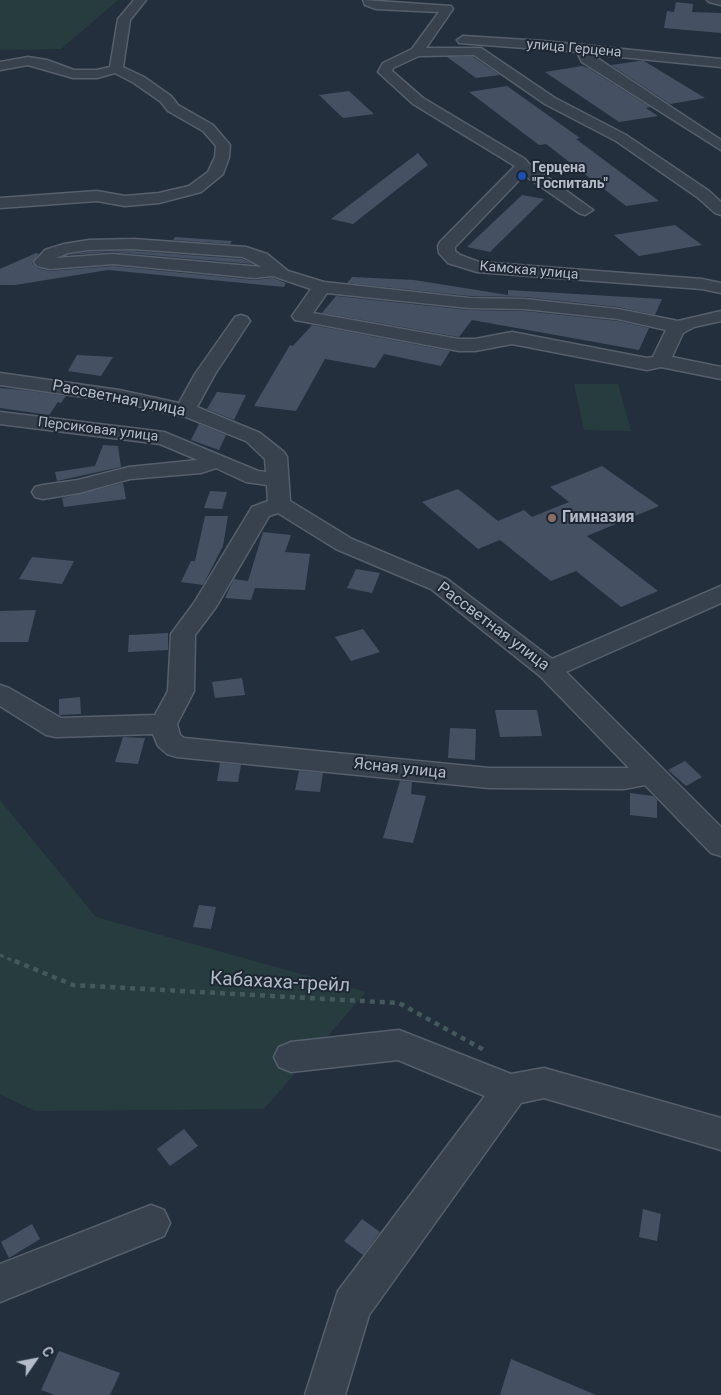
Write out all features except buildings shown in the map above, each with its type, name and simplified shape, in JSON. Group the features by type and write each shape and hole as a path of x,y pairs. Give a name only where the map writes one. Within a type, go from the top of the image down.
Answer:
{"street":[{"path":"116,69 124,18 140,0"},
{"path":"368,0 369,3 376,5 447,9 417,52"},
{"path":"713,0 721,1"},
{"name":"улица Герцена","path":"428,38 582,49 721,63"},
{"path":"582,49 587,59 721,146"},
{"path":"585,210 523,167 520,162 418,101 385,72 388,66 399,59 417,52 468,50 483,54 550,101 621,138 703,194 721,210"},
{"path":"0,66 35,62 73,74 97,74 116,69 139,80 166,99 173,108 208,128 223,145 222,157 215,174 195,189 159,198 125,202 97,196 0,203"},
{"name":"Камская улица","path":"523,167 446,246 447,253 454,259 477,267 702,284 721,288"},
{"path":"274,271 256,273 113,259 50,264 43,262 51,254 64,249 89,245 133,244 246,252 261,258 274,271 322,287 469,303 525,304 618,314 680,327"},
{"path":"322,287 301,316 459,345 476,345 512,338 647,364 661,360 721,374"},
{"path":"661,360 675,330 721,316"},
{"path":"185,411 205,374 241,321"},
{"name":"Рассветная улица","path":"0,379 120,396 185,411 253,437 276,456 279,504 344,544 439,584 549,670 721,845"},
{"name":"Персиковая улица","path":"0,418 164,438 254,477 278,479"},
{"path":"43,492 79,486 129,473 201,467 214,461"},
{"path":"0,694 56,728 164,724 182,691 183,634 204,607 260,512 279,504"},
{"path":"549,670 721,594"},
{"name":"Ясная улица","path":"164,724 168,738 177,747 489,778 624,779 652,774"},
{"path":"291,1057 399,1045 510,1090 544,1083 721,1134"},
{"path":"325,1395 352,1305 510,1090"},
{"path":"0,1283 152,1223"}],"path":[{"name":"Кабахаха-трейл","path":"0,955 73,984 170,992 399,1003 492,1055"}],"green space":[{"path":"0,0 118,0 61,49 0,50"},
{"path":"574,384 618,384 631,431 584,430"},
{"path":"0,800 96,917 366,992 264,1109 35,1111 0,1094"}],"place":[{"name":"Герцена \"Госпиталь\"","path":"522,176"},
{"name":"Гимназия","path":"552,518"}]}
